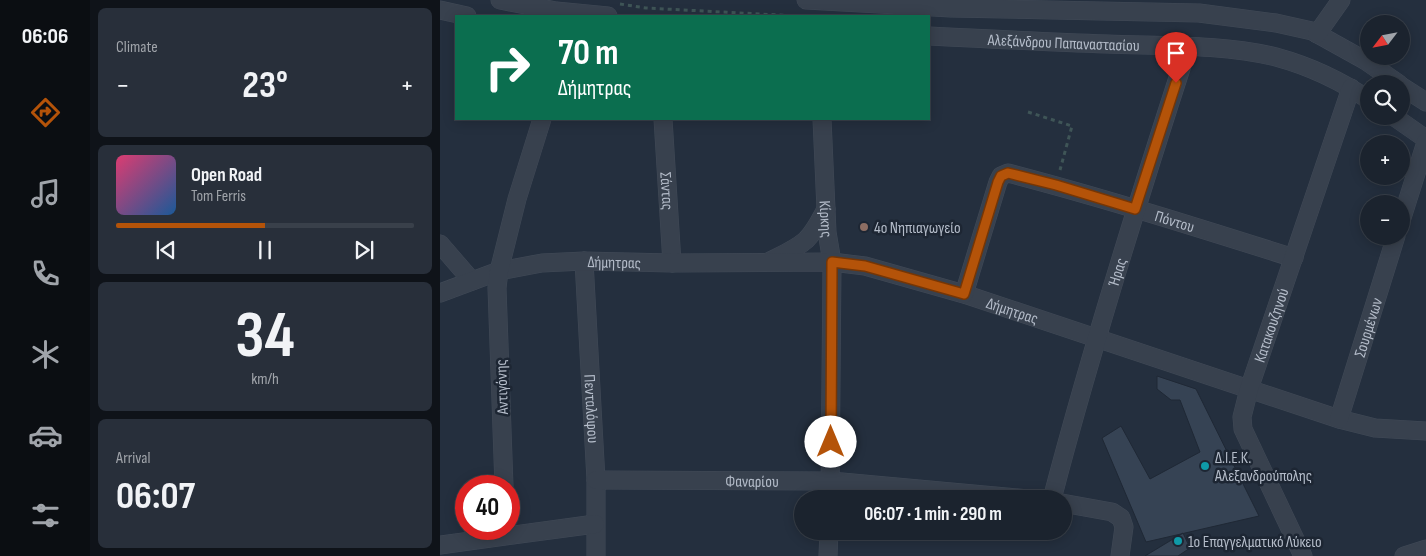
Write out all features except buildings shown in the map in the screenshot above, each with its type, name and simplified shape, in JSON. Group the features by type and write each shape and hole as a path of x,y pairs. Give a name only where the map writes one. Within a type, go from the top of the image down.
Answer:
{"street":[{"path":"500,0 556,11 613,10"},
{"path":"806,0 946,4 1108,5 1199,13 1276,23 1312,31 1366,61 1386,75"},
{"path":"815,0 817,15"},
{"path":"1181,0 1199,13"},
{"path":"1317,34 1341,0"},
{"path":"440,10 462,15"},
{"name":"Αλεξάνδρου Παπαναστασίου","path":"930,36 1188,47 1247,52 1277,58 1306,67 1360,94"},
{"name":"Ήρας","path":"1054,490 1096,337 1135,209 1188,47"},
{"name":"Κατακουζηνού","path":"1304,556 1243,429 1242,417 1351,88"},
{"path":"1410,92 1426,102"},
{"name":"Αντιγόνης","path":"504,475 498,280 517,199 542,120"},
{"name":"Σάντας","path":"663,120 672,263"},
{"name":"Κίρκης","path":"822,120 828,240 832,262 830,490"},
{"path":"1405,125 1426,140 1409,195"},
{"name":"Πόντου","path":"964,294 998,182 1001,176 1008,173 1056,185 1294,258"},
{"path":"768,262 806,240 826,209"},
{"path":"440,244 472,281"},
{"name":"Σουρμένων","path":"1339,419 1393,245"},
{"name":"Δήμητρας","path":"440,293 472,281 498,280 542,263 584,261 672,263 832,262 865,266 964,294 1339,419 1375,428 1426,432"},
{"name":"Πενταλόφου","path":"584,261 596,480 596,556"},
{"name":"Φαναρίου","path":"596,480 830,490"},
{"path":"1072,505 1112,512 1121,518 1124,527 1120,556"},
{"path":"520,531 595,524"},
{"path":"440,545 465,540"},
{"path":"828,556 829,540"},
{"path":"1404,556 1426,549"}],"path":[{"path":"613,10 646,8 779,15"},
{"path":"1028,112 1072,126 1056,185"}],"place":[{"name":"4ο Νηπιαγωγείο","path":"864,227"},
{"name":"Δ.Ι.Ε.Κ. Αλεξανδρούπολης","path":"1205,466"},
{"name":"1ο Επαγγελματικό Λύκειο","path":"1178,541"}],"route":[{"path":"831,442 832,262 865,266 964,294 998,182 1001,176 1008,173 1056,185 1135,209 1176,83"}]}
